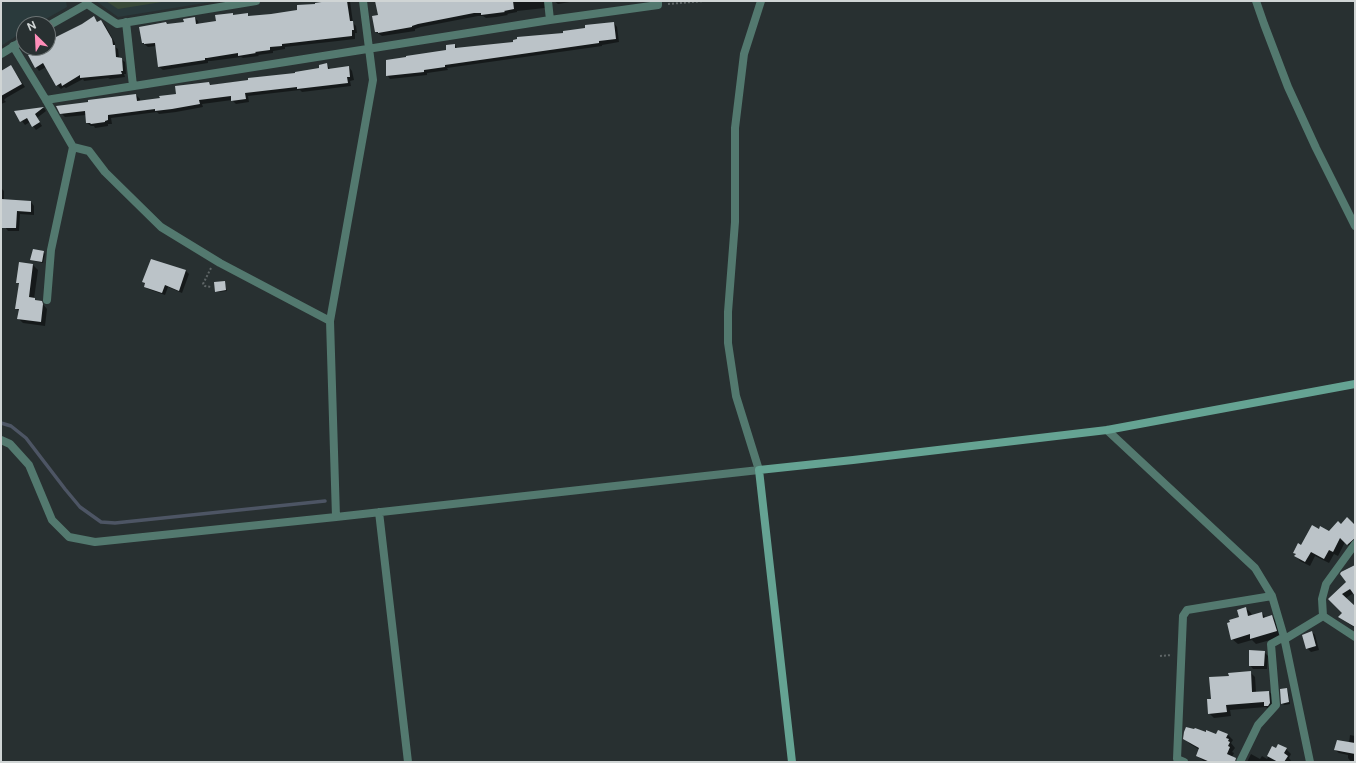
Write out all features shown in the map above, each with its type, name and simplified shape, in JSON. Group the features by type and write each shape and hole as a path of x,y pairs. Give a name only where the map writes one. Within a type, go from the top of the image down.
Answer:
{"street":[{"path":"74,1 76,11"},
{"path":"56,22 87,4 117,24 256,1"},
{"path":"336,514 330,321 373,80 363,1"},
{"path":"548,1 550,20"},
{"path":"761,1 744,54 735,128 735,222 728,312 728,343 736,396 759,470 792,762"},
{"path":"1256,1 1288,87 1316,148 1355,226"},
{"path":"46,100 658,3"},
{"path":"126,22 133,86"},
{"path":"1,54 16,44"},
{"path":"13,46 73,148 51,250 47,300"},
{"path":"73,148 89,151 105,172 161,227 214,259 330,321"},
{"path":"1,440 10,444 29,465 52,520 69,537 95,542 336,514 379,512 853,460 1107,430 1355,384"},
{"path":"1107,430 1255,568 1272,596 1284,638 1310,762"},
{"path":"379,512 408,762"},
{"path":"1323,616 1322,599 1326,584 1355,544"},
{"path":"1184,762 1178,759 1183,616 1187,610 1272,596"},
{"path":"1323,616 1355,637"},
{"path":"1240,762 1258,725 1276,705 1270,644 1284,638 1323,616"}],"path":[{"path":"658,3 704,1"},
{"path":"211,287 203,284 214,259"}],"shaded area":[{"path":"1,1 66,1 67,7 51,16 16,16 16,36 1,46"},
{"path":"96,1 217,1 118,17"}],"green space":[{"path":"106,1 168,1 118,9"}],"building":[{"path":"328,1 347,1 350,21 353,21 354,30 352,30 352,36 282,44 282,46 270,47 270,50 255,52 256,53 238,56 238,53 205,58 205,60 158,67 155,43 142,43 139,27 166,22 167,24 184,22 183,19 195,17 196,24 216,21 215,15 233,13 233,15 248,13 248,16 271,14 297,10 297,5 315,4"},
{"path":"375,1 513,1 514,9 504,11 505,12 481,15 481,13 474,13 378,33 375,32 372,16 378,15"},
{"path":"94,16 97,22 101,20 112,39 113,45 115,45 116,57 122,58 122,74 80,78 80,75 62,86 61,83 56,86 43,63 35,68 29,56 56,56 56,37"},
{"path":"614,22 616,39 599,41 599,43 445,65 445,67 424,70 424,72 386,76 386,60 446,50 446,45 455,44 455,48 513,42 513,40 517,39 517,37 563,33 563,31 585,28 585,25"},
{"path":"327,63 328,69 349,66 350,77 347,77 348,83 245,93 246,99 231,101 231,96 199,100 200,104 172,109 155,111 155,109 108,115 108,120 105,122 91,124 86,123 85,111 60,114 56,106 136,94 137,101 160,98 159,96 176,94 175,86 209,82 210,85 248,80 248,78 295,73 319,68 319,65"},
{"path":"11,65 22,84 1,96 1,71"},
{"path":"44,107 35,114 40,122 32,127 27,118 20,122 14,111"},
{"path":"1,199 31,201 31,212 17,211 16,228 1,228"},
{"path":"33,249 44,251 42,262 30,260"},
{"path":"151,259 186,270 179,291 165,285 162,293 144,287 145,283 142,282"},
{"path":"19,262 33,264 29,297 42,301 41,322 17,319 19,309 15,309 19,283 16,283"},
{"path":"225,281 226,290 215,292 214,282"},
{"path":"1347,517 1355,525 1355,538 1347,545 1340,538 1333,552 1329,550 1324,559 1311,552 1305,562 1294,556 1296,554 1293,553 1298,543 1301,545 1312,525 1319,529 1320,526 1329,531 1338,521 1341,524"},
{"path":"1355,565 1355,596 1350,589 1342,594 1355,606 1355,627 1338,617 1342,613 1328,599 1346,582 1340,574 1341,572"},
{"path":"1246,607 1248,616 1262,612 1263,618 1272,615 1277,631 1250,639 1250,634 1231,640 1227,623 1230,622 1229,620 1239,617 1237,610"},
{"path":"1312,631 1316,646 1306,649 1302,635"},
{"path":"1249,650 1265,651 1264,666 1249,666"},
{"path":"1251,671 1252,692 1269,691 1270,703 1268,706 1264,706 1264,702 1226,705 1227,712 1208,714 1207,699 1211,699 1209,677 1229,676 1228,673"},
{"path":"1287,688 1289,702 1281,704 1280,689"},
{"path":"1186,727 1195,728 1206,732 1206,730 1216,734 1218,730 1228,734 1226,738 1229,739 1228,741 1230,742 1228,746 1230,747 1227,754 1236,758 1235,762 1210,762 1196,756 1199,748 1183,739"},
{"path":"1337,740 1355,743 1355,754 1334,750"},
{"path":"1278,744 1287,748 1284,753 1288,756 1284,762 1278,762 1267,756 1272,746 1276,748"}],"waterway":[{"path":"1,423 11,426 26,438 80,507 101,522 115,523 325,501"}]}
